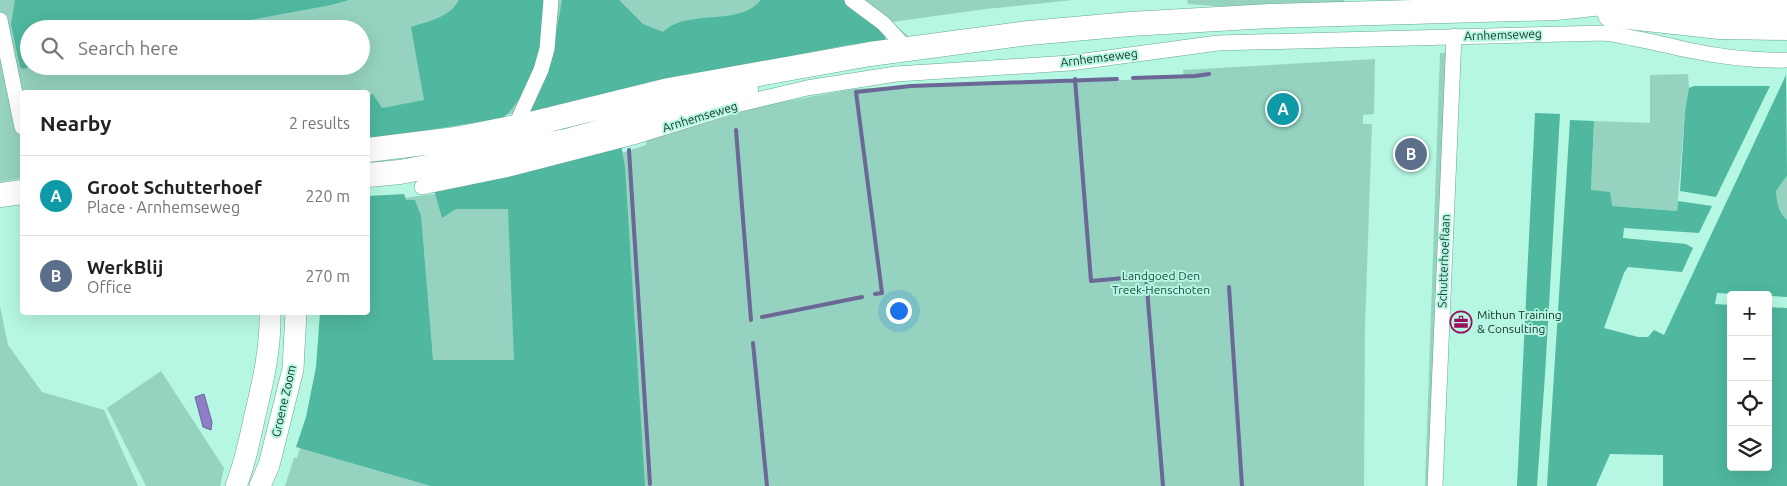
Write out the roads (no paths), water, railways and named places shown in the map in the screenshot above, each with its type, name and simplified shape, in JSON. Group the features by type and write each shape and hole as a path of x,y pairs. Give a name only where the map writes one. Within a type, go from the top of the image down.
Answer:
{"main road":[{"name":"Arnhemseweg","path":"370,150 456,139 515,127 669,90 852,57 1029,33 1270,16 1556,8 1604,3 1787,4"},
{"name":"Arnhemseweg","path":"1556,8 1653,21 1720,27 1787,28"},
{"name":"Arnhemseweg","path":"370,175 400,172 566,141 651,118 852,57"},
{"path":"0,195 20,192"},
{"name":"Groene Zoom","path":"236,486 244,466 262,384 270,315"},
{"name":"Groene Zoom","path":"260,486 269,465 293,369 296,315"}],"street":[{"path":"515,127 541,70 545,56 551,0"},
{"path":"852,0 883,23 907,49"},
{"path":"0,20 20,117"},
{"name":"Arnhemseweg","path":"422,187 505,170 633,137 736,105 806,88 896,74 1070,63 1218,43 1605,33 1631,36 1688,50 1738,59 1787,60"},
{"name":"Schutterhoeflaan","path":"1435,486 1454,36"}],"waterway":[{"path":"1133,78 1209,74"},
{"path":"1075,79 1091,281 1146,276 1163,486"},
{"path":"875,294 882,293 856,92 911,86 1117,79"},
{"path":"736,130 751,320"},
{"path":"629,150 650,484"},
{"path":"1229,287 1242,486"},
{"path":"762,317 862,297"},
{"path":"753,343 767,486"}],"place":[{"name":"Groot Schutterhoef","path":"1283,109"},
{"name":"WerkBlij","path":"1411,154"},
{"name":"Mithun Training & Consulting","path":"1461,322"}],"park label":[{"name":"Landgoed Den Treek-Henschoten","path":"1161,283"}]}
